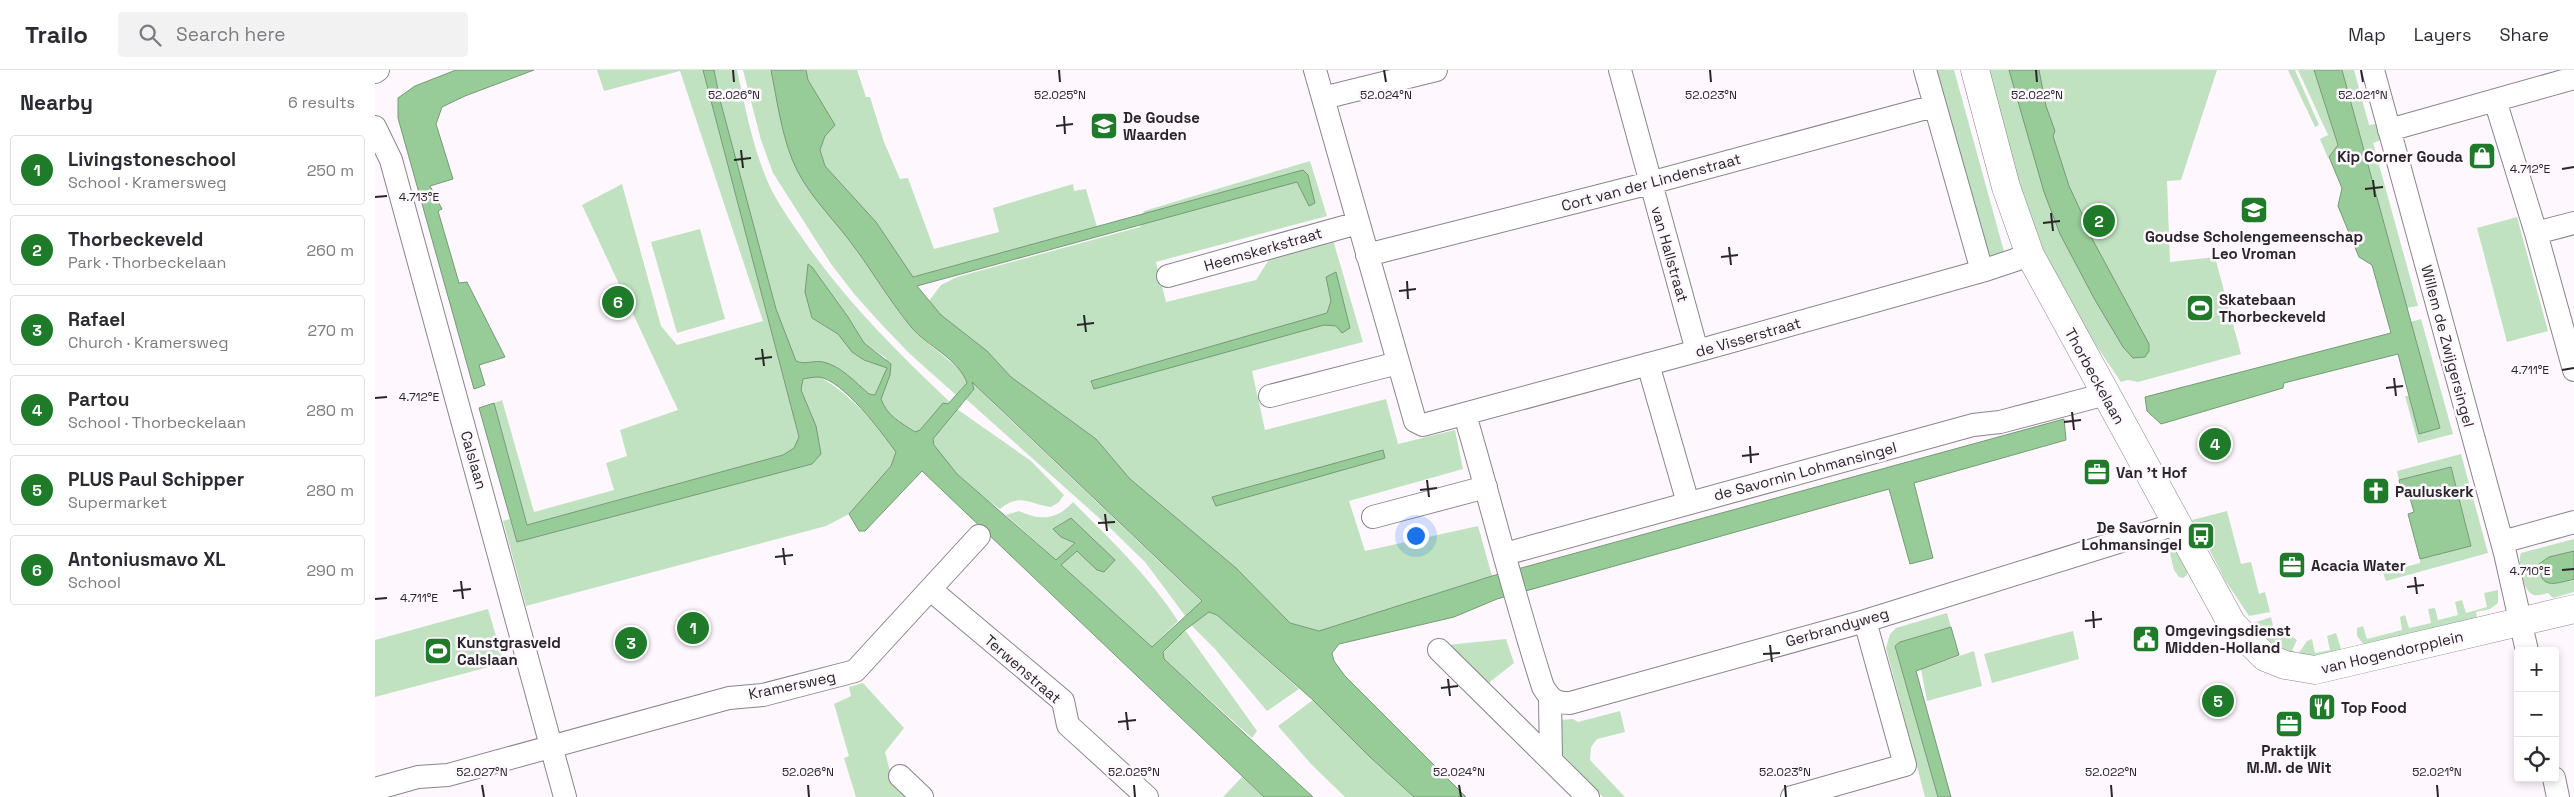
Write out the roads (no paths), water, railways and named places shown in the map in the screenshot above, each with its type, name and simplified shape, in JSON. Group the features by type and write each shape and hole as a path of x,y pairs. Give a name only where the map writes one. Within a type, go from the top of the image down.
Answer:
{"main road":[{"name":"Thorbeckelaan","path":"1975,70 2006,187 2030,255 2232,624 2265,657"},
{"name":"van Hogendorpplein","path":"2265,657 2285,665 2315,670 2574,609"}],"street":[{"path":"1315,70 1415,421 1423,425 1465,416 1486,486 1518,609 1543,687 1550,699 1551,759"},
{"name":"van Hallstraat","path":"1620,70 1697,352"},
{"path":"1925,70 1982,271"},
{"name":"Willem de Zwijgersingel","path":"2373,70 2502,542 2526,647"},
{"path":"1323,98 1424,72"},
{"path":"2389,130 2574,78"},
{"path":"2495,100 2537,233 2573,362"},
{"name":"Cort van der Lindenstraat","path":"1367,255 1650,183 1934,106"},
{"name":"Calslaan","path":"375,127 391,160 565,797"},
{"name":"Heemskerkstraat","path":"1168,276 1358,222"},
{"path":"2537,233 2574,223"},
{"name":"de Visserstraat","path":"1465,416 1982,271 2030,255"},
{"path":"1270,396 1398,363"},
{"path":"1648,364 1688,503"},
{"name":"de Savornin Lohmansingel","path":"1506,561 1688,503 1973,425 2000,422 2106,394"},
{"path":"1373,518 1486,486"},
{"path":"2502,542 2574,522"},
{"name":"Gerbrandyweg","path":"1550,699 1559,703 1570,702 1865,620 2176,524"},
{"name":"Kramersweg","path":"375,789 418,777 448,775 729,698 763,695 855,671 979,536"},
{"name":"Terwenstraat","path":"931,590 1063,701 1068,725 1147,797"},
{"path":"1792,797 1905,765 1865,620"},
{"path":"1439,650 1588,797"},
{"path":"900,776 922,797"},
{"path":"2555,782 2558,797"}],"place":[{"name":"De Goudse Waarden","path":"1104,126"},
{"name":"Kip Corner Gouda","path":"2482,156"},
{"name":"Goudse Scholengemeenschap Leo Vroman","path":"2254,210"},
{"name":"Thorbeckeveld","path":"2099,221"},
{"name":"Antoniusmavo XL","path":"618,302"},
{"name":"Skatebaan Thorbeckeveld","path":"2200,308"},
{"name":"Partou","path":"2215,444"},
{"name":"Van 't Hof","path":"2097,472"},
{"name":"Pauluskerk","path":"2376,491"},
{"name":"De Savornin Lohmansingel","path":"2201,536"},
{"name":"Acacia Water","path":"2292,565"},
{"name":"Livingstoneschool","path":"693,628"},
{"name":"Omgevingsdienst Midden-Holland","path":"2146,639"},
{"name":"Rafael","path":"631,643"},
{"name":"Kunstgrasveld Calslaan","path":"438,651"},
{"name":"PLUS Paul Schipper","path":"2218,701"},
{"name":"Top Food","path":"2322,707"},
{"name":"Praktijk M.M. de Wit","path":"2289,724"}]}
